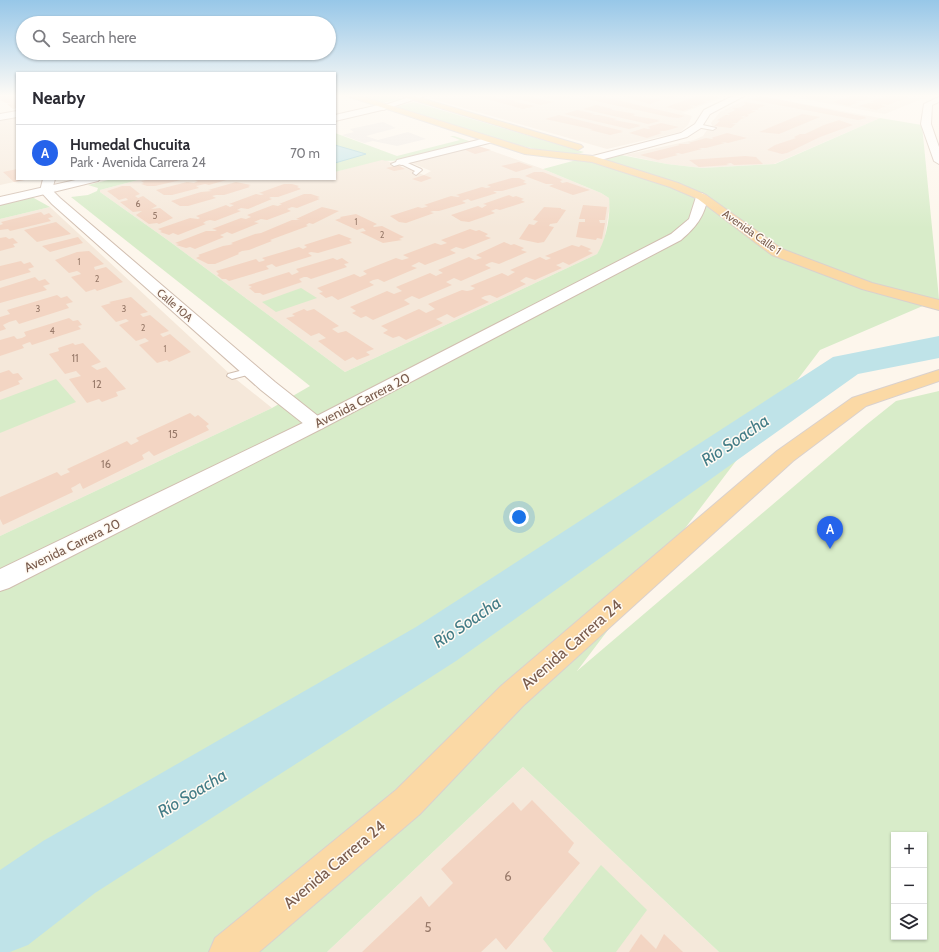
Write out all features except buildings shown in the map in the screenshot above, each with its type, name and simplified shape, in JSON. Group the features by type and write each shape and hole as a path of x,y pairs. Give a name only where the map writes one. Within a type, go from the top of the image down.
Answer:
{"main road":[{"name":"Avenida Calle 1","path":"551,139 584,149 593,158"},
{"name":"Avenida Calle 1","path":"490,140 529,152 593,158 674,184 702,197 777,252 867,286 939,305"},
{"name":"Avenida Carrera 24","path":"229,952 408,802 512,696 785,456 859,402 939,375"}],"street":[{"path":"593,158 666,139"},
{"path":"931,139 939,161"},
{"path":"398,163 455,150 490,140"},
{"path":"0,201 47,185 86,180"},
{"name":"Calle 10A","path":"47,185 56,201 251,371 316,424"},
{"name":"Avenida Carrera 20","path":"0,581 316,424 676,238 694,223 699,213 702,197"}],"lane":[{"path":"398,163 419,170 416,173"},
{"path":"232,376 251,371"}],"shaded area":[{"path":"0,139 16,139 16,180 23,180 0,185"},
{"path":"354,139 424,139 397,146 373,141 364,143"},
{"path":"573,139 648,139 607,149"},
{"path":"831,139 774,164 702,168 667,164 624,155 694,140"},
{"path":"478,146 543,169 601,193 609,198 610,205 602,247 597,254 345,372 169,241 100,192 100,190 138,180 336,180 336,172 382,159 424,175 431,171 412,163"},
{"path":"50,207 232,376 272,408 0,536 0,219"},
{"path":"523,767 719,952 327,952"}],"green space":[{"path":"336,139 352,139 397,156 460,140 459,139 472,142 413,158 390,161 382,160 336,172"},
{"path":"497,139 541,139 584,152 570,154 522,146"},
{"path":"831,139 923,139 939,299 820,350 577,671 896,401 939,391 939,952 719,952 523,767 327,952 0,952 0,536 272,408 310,386 71,197 88,195 97,191 98,188 88,185 108,180 138,180 100,190 100,192 169,241 345,372 597,254 603,242 607,228 609,198 601,193 543,169 606,152 667,164 702,168 775,164"},
{"path":"32,197 50,207 0,219 0,205"},
{"path":"301,288 317,298 276,312 262,302"},
{"path":"56,379 76,402 0,433 0,400"},
{"path":"601,865 647,910 616,952 553,952 543,939"}],"water":[{"path":"336,145 366,154 336,163"}],"waterway":[{"name":"Río Soacha","path":"0,917 69,867 436,644 846,365 939,347"}],"place":[{"name":"Humedal Chucuita","path":"830,549"}]}
